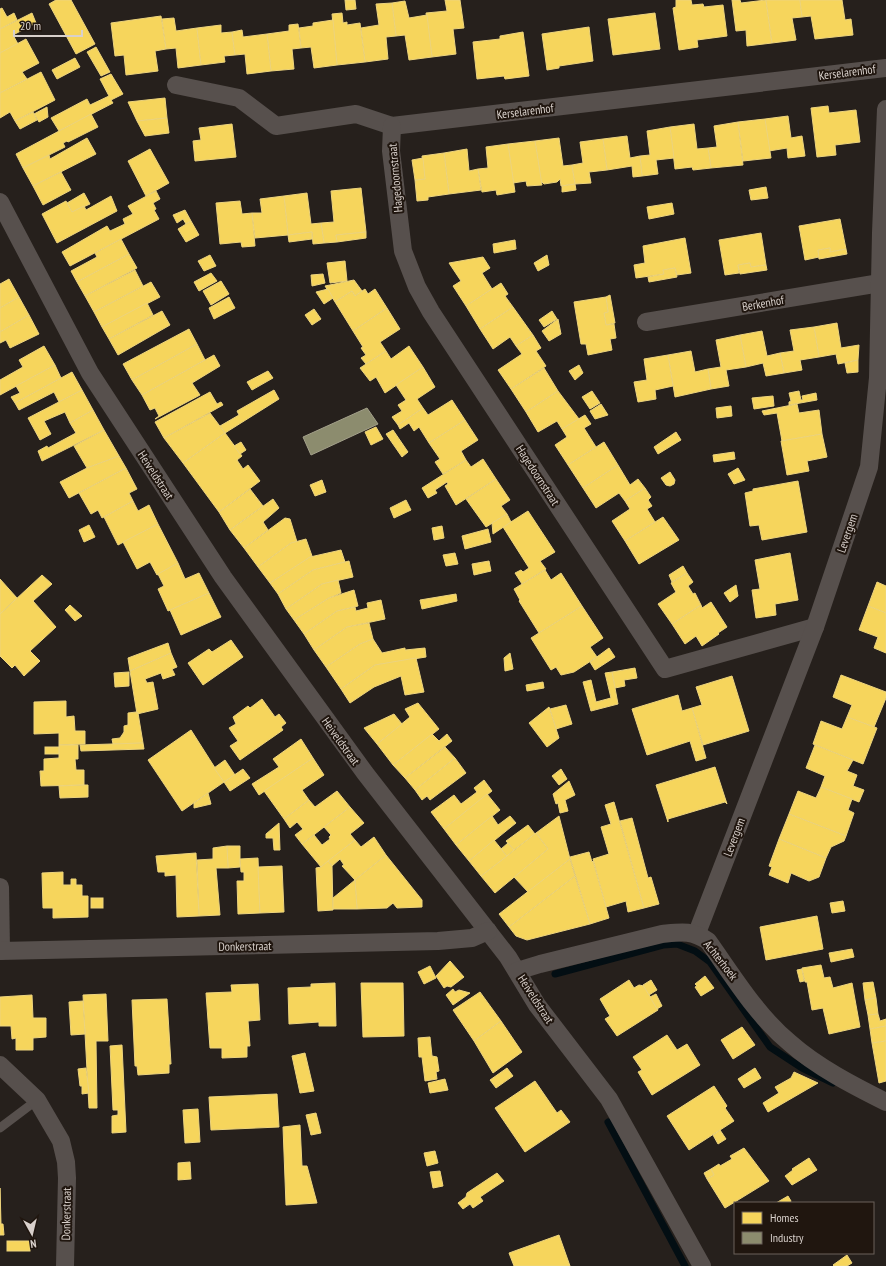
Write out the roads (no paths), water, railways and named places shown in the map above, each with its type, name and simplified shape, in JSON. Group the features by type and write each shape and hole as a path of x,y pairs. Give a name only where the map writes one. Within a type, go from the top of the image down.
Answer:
{"street":[{"name":"Kerselarenhof","path":"176,85 239,98 276,126 356,114 392,126 886,68"},
{"name":"Levergem","path":"697,934 815,627 870,467 878,378 886,109"},
{"name":"Hagedoornstraat","path":"392,126 391,151 403,251 417,287 431,312 665,669 815,627"},
{"name":"Heiveldstraat","path":"0,202 90,373 223,577 365,774 488,931 517,971 536,1005 609,1099 702,1266"},
{"name":"Berkenhof","path":"646,322 880,283"},
{"path":"0,887 1,951"},
{"name":"Donkerstraat","path":"1,951 438,941 472,938 488,931"},
{"name":"Achterhoek","path":"517,971 662,934 681,932 697,934 708,941 766,1020 790,1044 835,1074 886,1102"},
{"name":"Donkerstraat","path":"0,1065 37,1100 61,1141 66,1162 65,1266"}],"lane":[{"path":"0,1128 37,1100"}],"waterway":[{"path":"555,974 663,945 677,944 695,951 710,962 770,1047 802,1068 833,1083"},
{"path":"608,1122 685,1266"}]}
